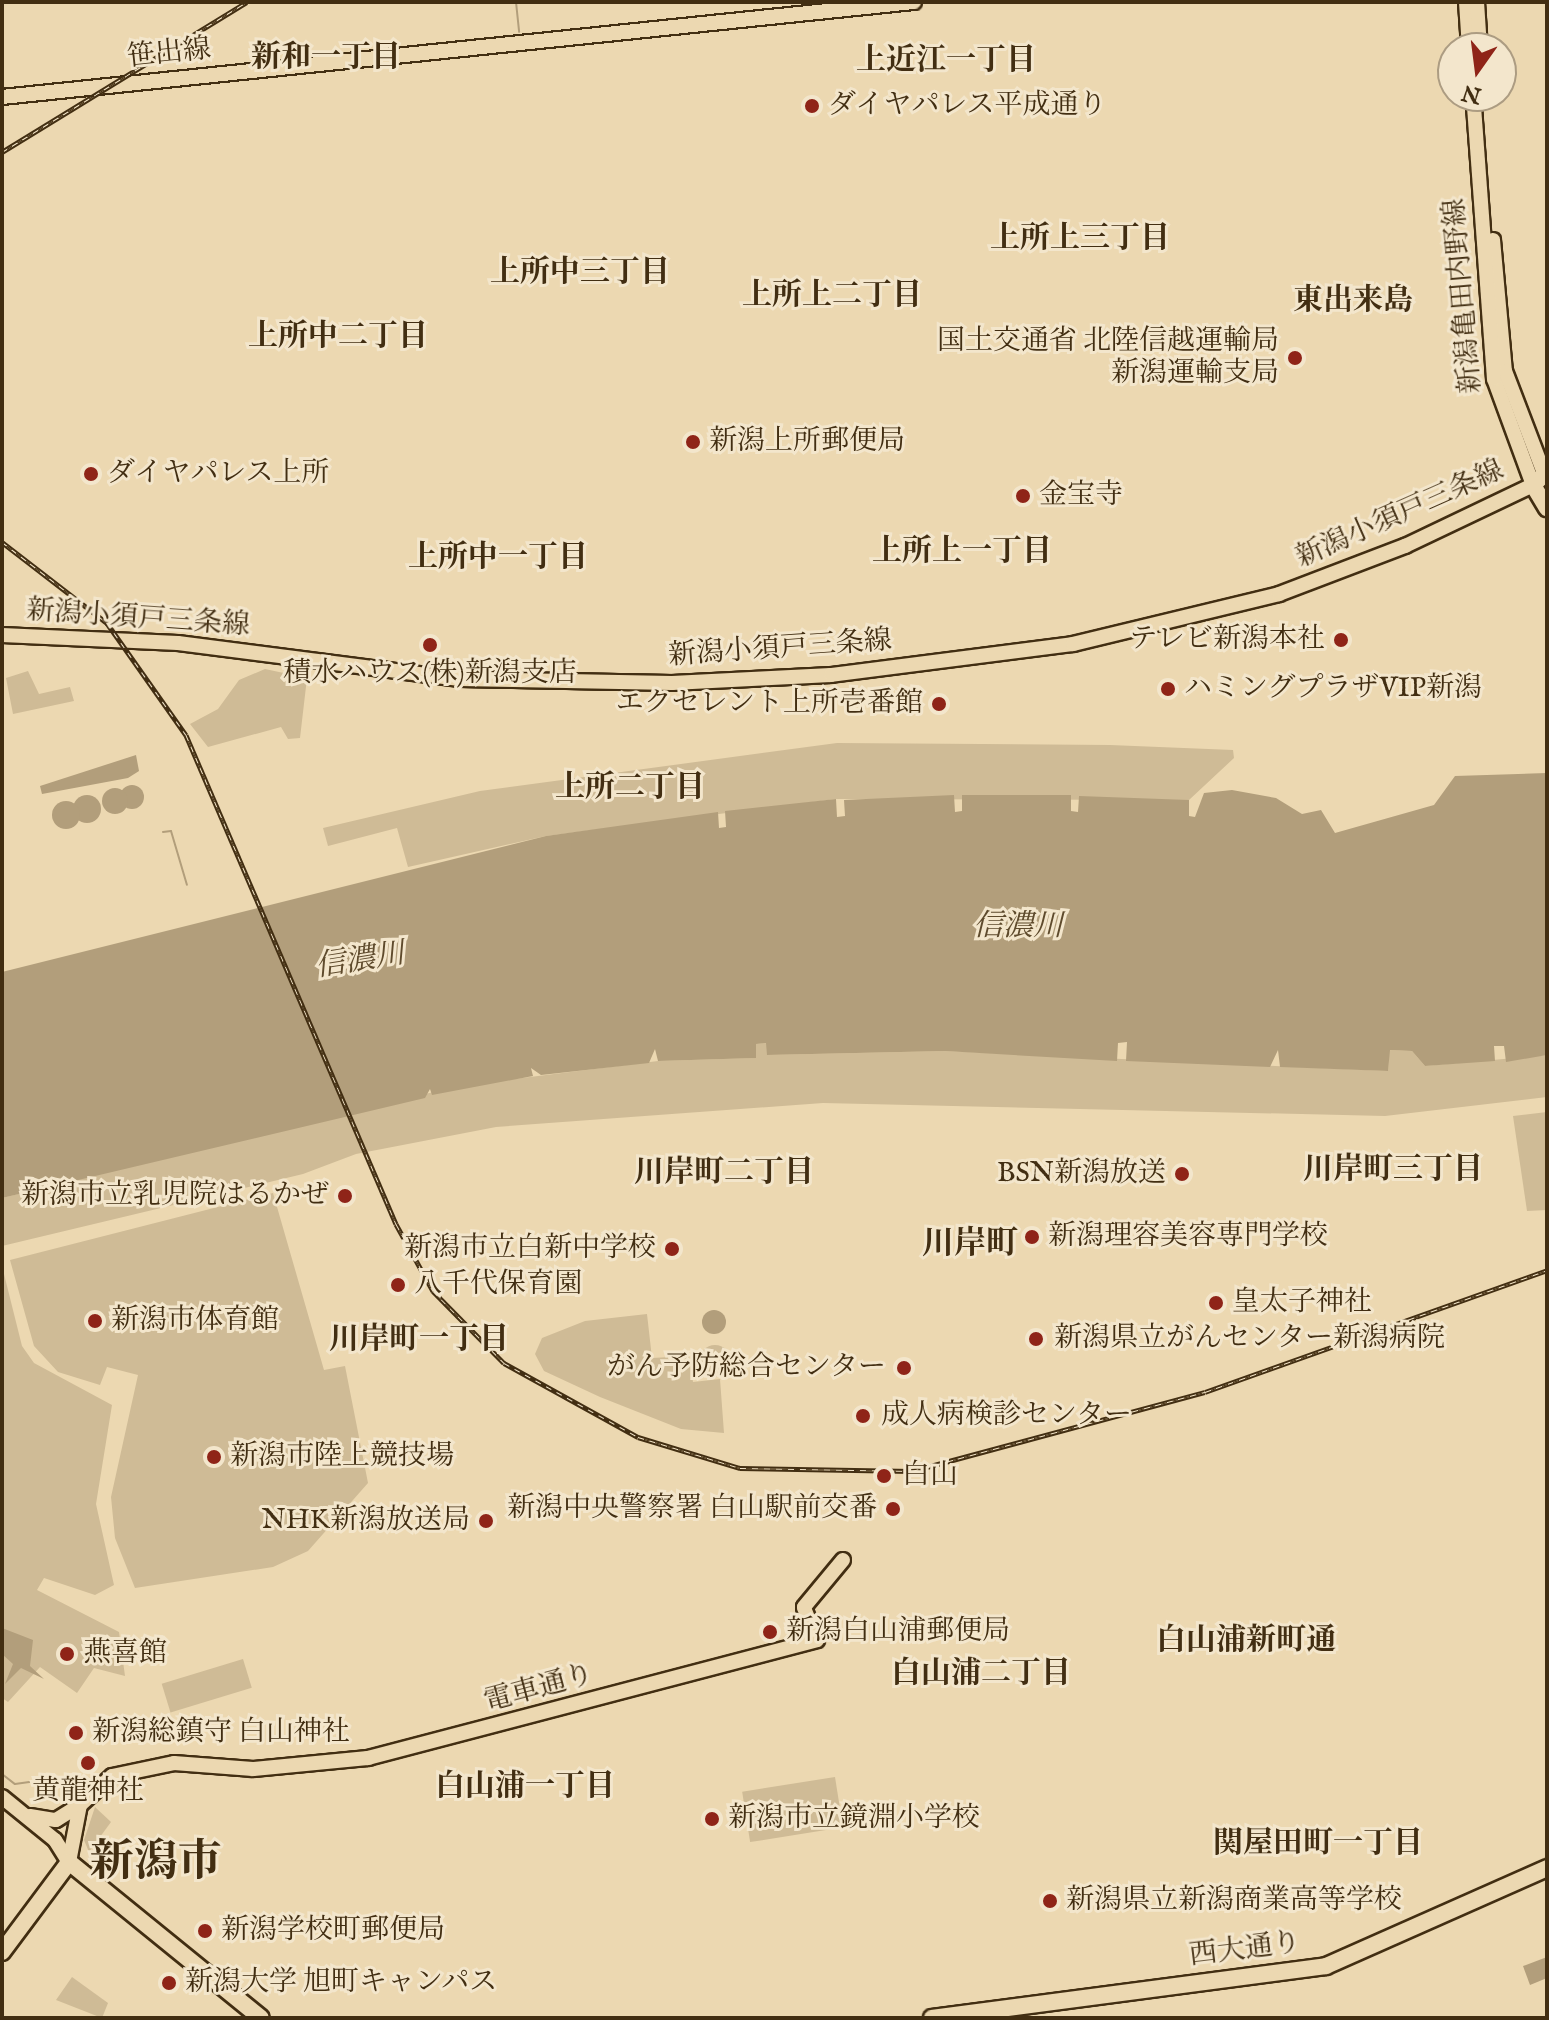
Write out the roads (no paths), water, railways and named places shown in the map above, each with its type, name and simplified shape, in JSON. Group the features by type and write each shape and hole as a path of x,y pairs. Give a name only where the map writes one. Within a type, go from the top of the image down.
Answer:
{"highway":[{"path":"1543,478 1547,508"},
{"path":"2,1952 69,1862 261,2018"},
{"name":"西大通り","path":"932,2018 1326,1966 1547,1868"},
{"path":"235,1999 275,2018"}],"main road":[{"name":"笹出線","path":"2,97 914,2"},
{"path":"1466,2 1468,32"},
{"path":"1477,2 1479,32"},
{"name":"新潟亀田内野線","path":"1474,112 1493,375 1543,478"},
{"name":"新潟亀田内野線","path":"1483,112 1505,371 1543,478"},
{"name":"新潟小須戸三条線","path":"2,635 178,643 470,680 643,684 831,675 1073,644 1208,614 1405,546 1543,478"},
{"name":"電車通り","path":"80,1805 103,1780 155,1766 270,1769 430,1744 817,1640 804,1607 843,1560"},
{"path":"2,1797 69,1862"},
{"path":"25,1816 56,1820 80,1805"},
{"path":"69,1862 80,1805"}],"water":[{"path":"136,755 139,771 128,778 42,794 40,786"},
{"name":"信濃川","path":"1547,773 1547,1055 1506,1062 1504,1046 1494,1046 1495,1061 1425,1066 1412,1051 1390,1050 1388,1071 1280,1067 1278,1050 1270,1067 1126,1061 1127,1042 1118,1043 1117,1061 945,1051 767,1055 766,1043 756,1044 756,1058 658,1061 655,1049 649,1063 541,1075 531,1068 533,1076 432,1095 430,1089 425,1098 2,1198 2,972 546,836 718,812 719,828 726,827 725,811 836,799 837,817 845,816 844,800 954,795 955,812 962,811 962,795 1071,795 1071,811 1078,812 1079,796 1189,800 1189,816 1195,817 1204,793 1232,790 1276,798 1302,814 1321,810 1335,833 1434,805 1455,776"},
{"path":"132,785 141,788 144,797 141,806 132,809 123,806 120,797 123,788"},
{"path":"115,788 124,792 128,801 124,810 115,814 106,810 102,801 106,792"},
{"path":"87,795 97,799 101,809 97,819 87,823 77,819 73,809 77,799"},
{"path":"66,801 76,805 80,815 76,825 66,829 56,825 52,815 56,805"},
{"path":"714,1310 722,1314 726,1322 722,1330 714,1334 706,1330 702,1322 706,1314"},
{"path":"2,1628 33,1640 30,1666 44,1679 21,1668 5,1684 13,1664 2,1654"},
{"path":"1547,1957 1547,1978 1530,1985 1523,1966"}],"waterway":[{"path":"516,2 519,32"},
{"path":"163,832 171,831 187,885"},
{"path":"2,1774 15,1784 79,1775"}],"railway":[{"path":"2,152 247,2"},
{"path":"2,542 107,623 186,735 396,1224 433,1291 504,1363 638,1437 740,1468 912,1471 1205,1392 1547,1270"}],"place":[{"name":"ダイヤパレス平成通り","path":"812,106"},
{"name":"国土交通省 北陸信越運輸局 新潟運輸支局","path":"1295,358"},
{"name":"新潟上所郵便局","path":"693,442"},
{"name":"ダイヤパレス上所","path":"91,474"},
{"name":"金宝寺","path":"1023,496"},
{"name":"テレビ新潟本社","path":"1341,640"},
{"name":"積水ハウス(株)新潟支店","path":"430,645"},
{"name":"ハミングプラザVIP新潟","path":"1168,689"},
{"name":"エクセレント上所壱番館","path":"939,704"},
{"name":"BSN新潟放送","path":"1182,1174"},
{"name":"新潟市立乳児院はるかぜ","path":"345,1196"},
{"name":"新潟理容美容専門学校","path":"1032,1237"},
{"name":"新潟市立白新中学校","path":"672,1249"},
{"name":"八千代保育園","path":"398,1285"},
{"name":"皇太子神社","path":"1216,1303"},
{"name":"新潟市体育館","path":"95,1321"},
{"name":"新潟県立がんセンター新潟病院","path":"1036,1339"},
{"name":"がん予防総合センター","path":"904,1368"},
{"name":"成人病検診センター","path":"863,1416"},
{"name":"新潟市陸上競技場","path":"214,1457"},
{"name":"白山","path":"884,1476"},
{"name":"新潟中央警察署 白山駅前交番","path":"893,1509"},
{"name":"NHK新潟放送局","path":"486,1521"},
{"name":"新潟白山浦郵便局","path":"770,1632"},
{"name":"燕喜館","path":"67,1654"},
{"name":"新潟総鎮守 白山神社","path":"76,1733"},
{"name":"黄龍神社","path":"88,1763"},
{"name":"新潟市立鏡淵小学校","path":"712,1819"},
{"name":"新潟県立新潟商業高等学校","path":"1050,1901"},
{"name":"新潟学校町郵便局","path":"205,1931"},
{"name":"新潟大学 旭町キャンパス","path":"169,1983"}],"district":[{"name":"新和一丁目","path":"326,58"},
{"name":"上近江一丁目","path":"946,61"},
{"name":"上所上三丁目","path":"1080,239"},
{"name":"上所中三丁目","path":"580,273"},
{"name":"上所上二丁目","path":"832,296"},
{"name":"東出来島","path":"1353,301"},
{"name":"上所中二丁目","path":"338,337"},
{"name":"上所上一丁目","path":"962,552"},
{"name":"上所中一丁目","path":"498,558"},
{"name":"上所二丁目","path":"630,788"},
{"name":"川岸町三丁目","path":"1393,1170"},
{"name":"川岸町二丁目","path":"724,1173"},
{"name":"川岸町","path":"970,1245"},
{"name":"川岸町一丁目","path":"419,1340"},
{"name":"白山浦新町通","path":"1246,1641"},
{"name":"白山浦二丁目","path":"981,1674"},
{"name":"白山浦一丁目","path":"525,1787"},
{"name":"関屋田町一丁目","path":"1318,1844"},
{"name":"新潟市","path":"156,1863"}]}
